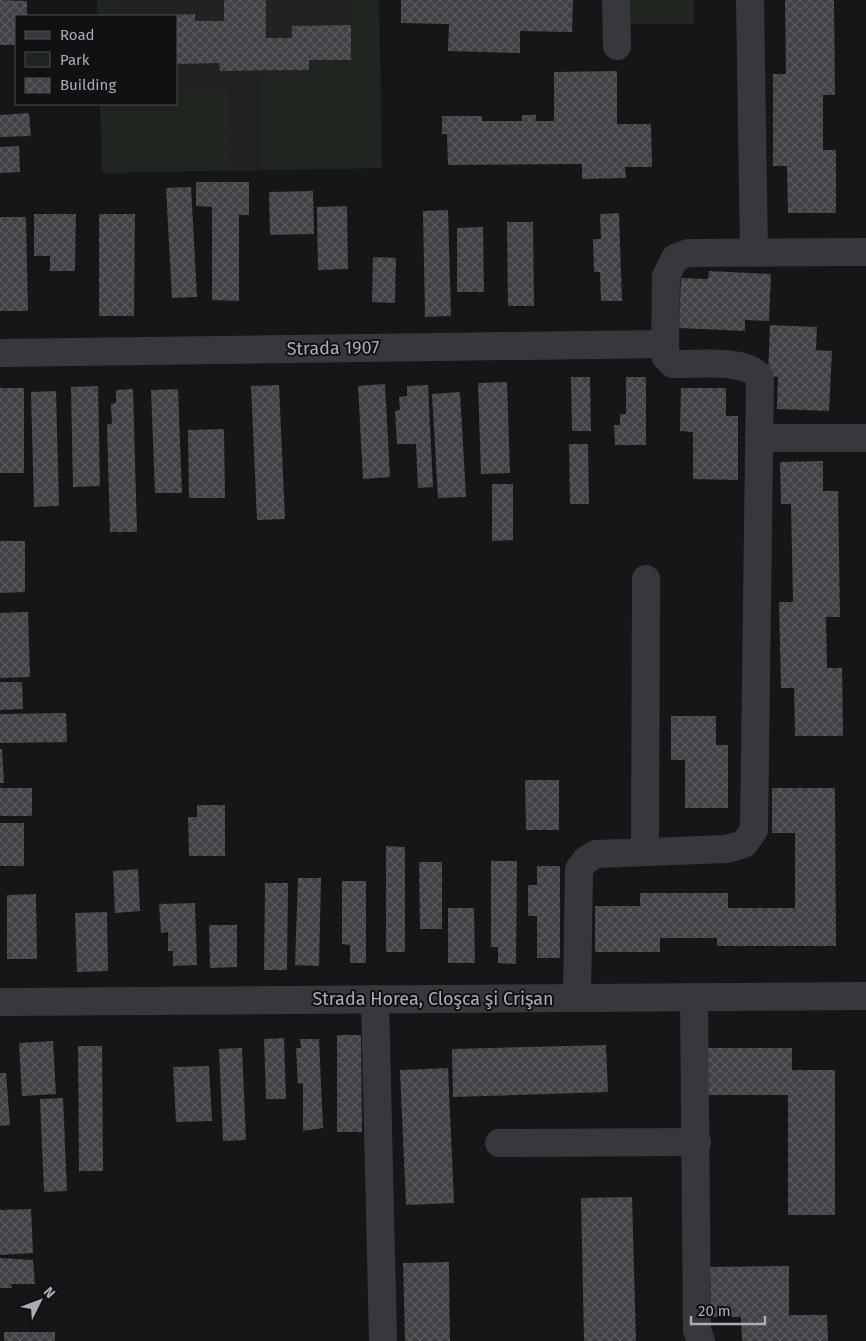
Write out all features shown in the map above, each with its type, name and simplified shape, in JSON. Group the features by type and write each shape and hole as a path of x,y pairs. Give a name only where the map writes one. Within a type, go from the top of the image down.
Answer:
{"street":[{"path":"616,0 617,46"},
{"path":"750,0 754,253"},
{"path":"577,998 579,869 586,860 596,854 726,849 744,844 754,830 760,377 754,370 743,365 673,364 665,356 666,276 675,258 688,253 866,252"},
{"name":"Strada 1907","path":"0,353 665,344"},
{"path":"760,438 866,438"},
{"path":"645,852 646,579"},
{"name":"Strada Horea, Cloşca şi Crişan","path":"0,1002 866,996"},
{"path":"694,997 697,1142 697,1330 701,1341"},
{"path":"375,999 383,1341"},
{"path":"499,1143 697,1142"}],"shaded area":[{"path":"97,0 379,0 382,168 102,173 100,105 178,105 178,15 98,15"}],"green space":[{"path":"97,0 118,0 118,15 98,15"},
{"path":"351,0 379,0 382,168 261,170 259,75 313,74 313,63 353,62"},
{"path":"629,0 694,0 694,24 629,24"},
{"path":"229,88 231,170 102,173 100,105 178,105 178,89"}],"building":[{"path":"0,0 27,1 27,15 15,15 15,45 0,45"},
{"path":"224,0 266,0 266,38 292,38 292,26 351,25 351,60 309,60 309,70 220,71 219,63 178,64 178,15 166,15 195,14 195,21 224,21"},
{"path":"401,0 573,0 572,32 520,31 520,53 448,51 449,24 401,23"},
{"path":"785,0 834,0 835,95 823,95 823,150 836,150 836,213 788,213 787,166 773,166 773,74 786,74"},
{"path":"617,71 617,124 651,124 652,167 625,167 626,178 582,179 582,164 448,165 447,134 442,134 442,116 482,116 482,121 522,121 522,115 536,115 536,121 554,121 554,72"},
{"path":"29,113 31,136 0,137 0,115"},
{"path":"19,146 20,172 0,173 0,147"},
{"path":"196,182 249,182 249,215 239,215 239,301 212,300 212,207 196,206"},
{"path":"191,187 197,297 172,298 166,188"},
{"path":"313,191 314,234 270,235 269,192"},
{"path":"347,206 348,269 318,270 317,207"},
{"path":"448,210 451,316 425,317 423,211"},
{"path":"619,213 622,301 601,301 600,272 594,272 593,239 601,239 600,214"},
{"path":"34,214 76,214 75,271 50,271 50,256 34,256"},
{"path":"99,214 135,214 134,316 99,316"},
{"path":"0,217 26,217 28,311 0,311"},
{"path":"507,222 533,222 534,306 508,306"},
{"path":"483,227 484,292 457,292 457,228"},
{"path":"373,257 396,258 395,303 372,302"},
{"path":"709,271 771,274 769,321 745,320 745,331 679,328 681,278 708,279"},
{"path":"770,325 817,327 816,350 832,351 829,411 777,409 778,377 768,376"},
{"path":"571,377 590,377 591,431 572,431"},
{"path":"626,377 646,377 646,445 615,445 614,425 620,425 620,414 626,414"},
{"path":"507,382 510,473 481,474 478,383"},
{"path":"385,384 390,477 363,479 358,386"},
{"path":"279,385 285,519 257,520 251,386"},
{"path":"428,385 433,487 418,488 416,444 397,444 395,411 400,410 399,397 407,396 407,386"},
{"path":"98,386 100,486 73,487 71,387"},
{"path":"0,388 24,388 24,473 0,473"},
{"path":"681,388 726,388 726,416 738,416 738,480 693,479 693,432 680,431"},
{"path":"133,389 137,532 110,532 107,424 112,424 111,404 116,403 116,390"},
{"path":"178,389 182,493 155,493 151,390"},
{"path":"56,391 59,506 34,507 31,392"},
{"path":"460,392 466,497 438,498 432,394"},
{"path":"224,429 225,498 189,498 188,430"},
{"path":"569,444 588,444 589,504 570,504"},
{"path":"823,461 823,491 838,491 840,617 826,617 827,668 842,668 843,736 795,736 794,688 781,688 779,602 793,602 791,504 781,504 780,462"},
{"path":"492,484 513,484 513,540 492,541"},
{"path":"0,541 25,541 25,592 0,593"},
{"path":"28,612 30,677 0,678 0,613"},
{"path":"0,682 22,682 23,709 0,710"},
{"path":"66,713 67,742 0,743 0,714"},
{"path":"671,716 716,716 716,745 728,745 728,808 685,808 685,760 671,760"},
{"path":"0,749 2,749 4,783 0,783"},
{"path":"525,780 559,780 559,830 526,830"},
{"path":"0,788 32,788 32,816 0,816"},
{"path":"772,788 835,788 836,946 717,946 717,938 660,938 660,952 595,952 595,906 640,906 640,893 728,893 728,908 795,908 795,833 772,833"},
{"path":"197,805 225,805 225,856 189,856 188,817 197,817"},
{"path":"0,823 24,823 24,866 0,866"},
{"path":"386,846 405,847 405,952 386,952"},
{"path":"491,861 517,861 516,964 498,963 498,947 491,947"},
{"path":"419,862 442,862 442,929 420,929"},
{"path":"537,866 560,866 560,958 537,958 537,916 528,916 528,885 537,885"},
{"path":"138,869 140,911 115,913 113,871"},
{"path":"298,878 321,878 319,966 295,965"},
{"path":"342,881 366,881 366,963 350,963 350,945 342,944"},
{"path":"265,883 288,883 287,970 264,970"},
{"path":"36,894 37,959 7,959 7,895"},
{"path":"195,903 197,965 173,966 173,951 168,951 168,932 161,933 159,904"},
{"path":"448,908 474,908 475,963 448,963"},
{"path":"107,912 108,971 77,972 75,913"},
{"path":"209,925 237,925 237,967 210,968"},
{"path":"337,1035 361,1035 362,1132 337,1132"},
{"path":"284,1038 286,1099 266,1099 264,1039"},
{"path":"300,1039 319,1039 323,1128 303,1131 303,1083 298,1084 296,1048 301,1048"},
{"path":"53,1041 56,1094 22,1096 19,1043"},
{"path":"606,1045 608,1092 453,1097 452,1049"},
{"path":"78,1046 102,1046 103,1171 79,1171"},
{"path":"242,1048 246,1140 223,1141 219,1049"},
{"path":"706,1048 792,1048 792,1070 835,1070 835,1215 788,1215 788,1095 706,1095"},
{"path":"209,1066 212,1121 176,1122 173,1067"},
{"path":"448,1068 454,1203 406,1205 400,1070"},
{"path":"0,1073 6,1073 10,1125 0,1126"},
{"path":"63,1098 67,1191 44,1192 40,1099"},
{"path":"632,1197 636,1341 584,1341 581,1198"},
{"path":"31,1209 33,1253 0,1255 0,1210"},
{"path":"0,1258 33,1260 35,1284 11,1284 12,1288 0,1288"},
{"path":"449,1262 450,1341 405,1341 403,1263"},
{"path":"789,1266 789,1315 827,1315 828,1341 742,1341 741,1317 711,1317 710,1267"},
{"path":"4,1332 55,1332 55,1341 4,1341"}]}
